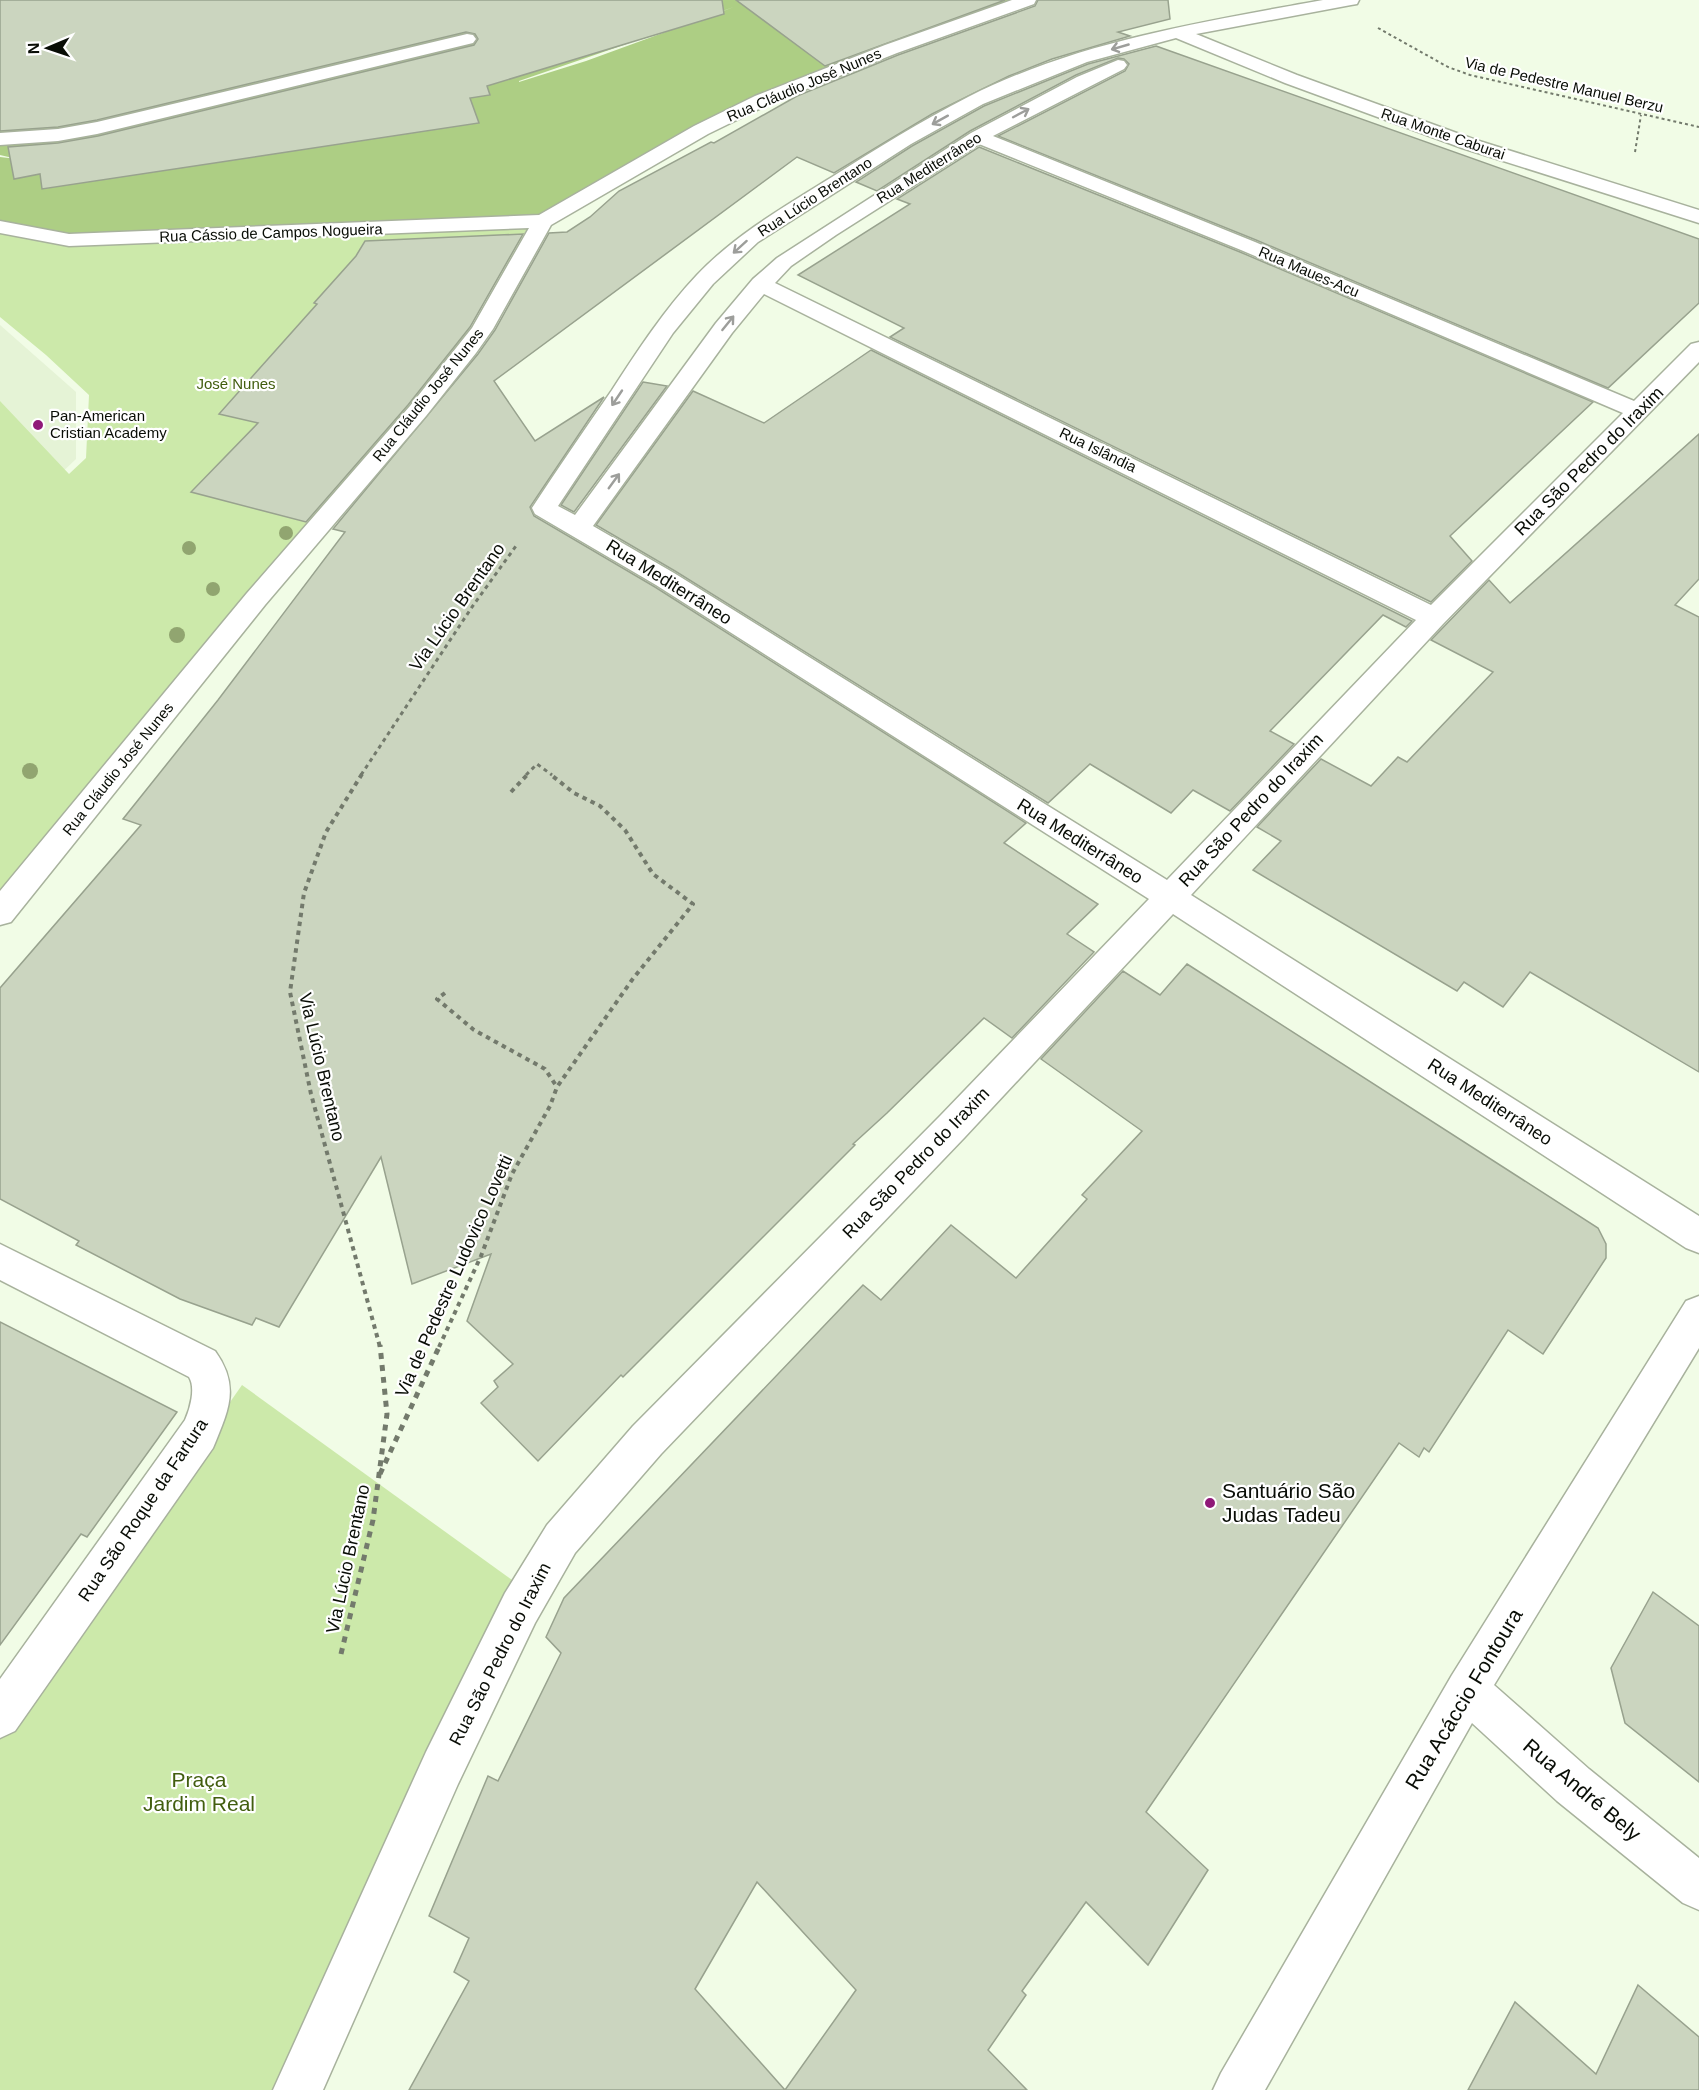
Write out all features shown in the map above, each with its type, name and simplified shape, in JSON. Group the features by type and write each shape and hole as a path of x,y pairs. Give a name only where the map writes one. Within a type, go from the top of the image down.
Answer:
{"street":[{"name":"Rua Cláudio José Nunes","path":"0,913 256,599 418,411 468,348 482,329 543,221 701,130 762,100 891,49 1028,0"},
{"name":"Rua Lúcio Brentano","path":"544,508 664,329 705,279 751,238 904,140 976,100 1081,58 1351,0"},
{"name":"Rua Mediterrâneo","path":"579,528 724,328 761,284 784,262 978,137 1112,68 1187,34"},
{"name":"Rua Monte Caburai","path":"1187,34 1469,144 1699,217"},
{"path":"0,139 58,135 98,128 467,39"},
{"name":"Rua Maues-Acu","path":"978,137 1248,246 1638,411"},
{"name":"Rua Cássio de Campos Nogueira","path":"0,227 69,240 543,221"},
{"name":"Rua Islândia","path":"761,284 1434,618"},
{"name":"Rua São Pedro do Iraxim","path":"298,2090 442,1768 520,1608 561,1539 647,1440 952,1127 1434,618 1699,349"},
{"name":"Rua Mediterrâneo","path":"544,508 664,579 1170,897 1699,1236"},
{"name":"Rua São Roque da Fartura","path":"0,1261 202,1364 211,1377 209,1411 199,1434 0,1716"},
{"name":"Rua Acáccio Fontoura","path":"1238,2090 1467,1690 1699,1314"},
{"name":"Rua André Bely","path":"1467,1690 1573,1785 1699,1887"}],"path":[{"name":"Via de Pedestre Manuel Berzu","path":"1332,5 1398,37 1448,67 1470,75 1699,127"},
{"name":"Via Lúcio Brentano","path":"341,1654 374,1520 387,1414 382,1353 311,1094 290,992 304,893 326,832 387,734 472,607 544,508"},
{"name":"Via de Pedestre Ludovico Lovetti","path":"379,1477 481,1256 512,1174 550,1106 557,1087 632,980 693,904 653,874 625,830 600,806 574,793 537,764 511,792"},
{"path":"445,993 438,999 474,1030 545,1069 557,1087"}],"shaded area":[{"name":"Pan-American Cristian Academy","path":"0,325 76,392 76,459 0,531"}],"green space":[{"path":"0,0 1025,0 760,100 542,220 72,238 0,222 0,157 17,159 0,155","holes":["734,7 586,61 519,82"]},
{"name":"José Nunes","path":"530,224 465,336 342,489 0,896 0,401 69,474 86,458 89,395 0,317 0,231"},
{"name":"Praça Jardim Real","path":"242,1385 512,1580 280,2090 0,2090 0,1731"}],"building":[{"path":"0,0 722,0 724,14 487,86 490,95 470,98 479,123 42,189 40,174 14,179 8,147 58,143 98,136 474,45 478,39 475,34 466,32 97,120 58,127 0,131"},
{"path":"736,0 1005,0 825,66"},
{"path":"1038,0 1168,0 1170,19 1118,32 1130,36 1052,59 1009,76 932,114 834,173 797,157 494,381 535,441 604,397 530,507 534,516 655,587 1026,823 1004,843 1098,904 1067,934 1094,952 1012,1038 984,1018 853,1144 855,1145 623,1377 621,1375 538,1461 481,1403 498,1387 494,1381 513,1364 467,1321 491,1254 412,1284 381,1157 279,1327 256,1318 252,1325 180,1299 76,1245 79,1241 0,1199 0,988 141,825 123,819 218,700 345,532 333,529 478,354 495,330 549,233 567,232 590,217 619,191 711,142 714,143 797,96 898,55 1035,6"},
{"path":"1156,46 1699,239 1699,303 1608,388 1256,240 998,136 1125,71 1129,64 1124,59 1118,58 1076,75 970,131 877,191 856,182 912,146 984,106 1088,64"},
{"path":"979,147 1240,252 1593,402 1450,536 1472,561 1431,602 890,337 904,328 798,275 910,204 897,199"},
{"path":"523,234 470,327 408,405 306,522 191,492 258,423 219,414 317,304 314,303 356,256 365,241"},
{"path":"871,350 1412,621 1406,627 1383,615 1270,731 1294,744 1230,811 1193,790 1171,813 1090,764 1048,803 675,571 596,525 693,391 764,423"},
{"path":"643,382 667,386 574,512 561,505"},
{"path":"1699,434 1699,579 1675,605 1699,617 1699,1072 1530,972 1503,1007 1464,982 1457,991 1253,870 1281,841 1257,827 1321,759 1371,786 1398,757 1407,762 1493,672 1431,640 1489,580 1510,603"},
{"path":"1187,964 1598,1228 1606,1244 1606,1258 1543,1354 1508,1330 1429,1452 1424,1448 1419,1457 1399,1443 1146,1812 1208,1870 1148,1965 1086,1902 1022,1991 1026,1995 988,2050 1027,2090 785,2090 409,2090 469,1981 454,1972 469,1938 429,1916 488,1776 498,1781 561,1653 546,1637 564,1598 863,1285 881,1300 951,1225 1016,1278 1087,1199 1082,1195 1142,1131 1041,1059 1123,971 1160,995","holes":["757,1882 856,1990 785,2090 695,1989"]},
{"path":"0,1322 177,1412 87,1537 81,1534 0,1645"},
{"path":"1653,1592 1699,1626 1699,1782 1625,1723 1611,1668"},
{"path":"1638,1985 1699,2037 1699,2090 1468,2090 1515,2002 1596,2074"}],"place":[{"name":"Pan-American Cristian Academy","path":"38,425"},
{"name":"Santuário São Judas Tadeu","path":"1210,1503"}]}
